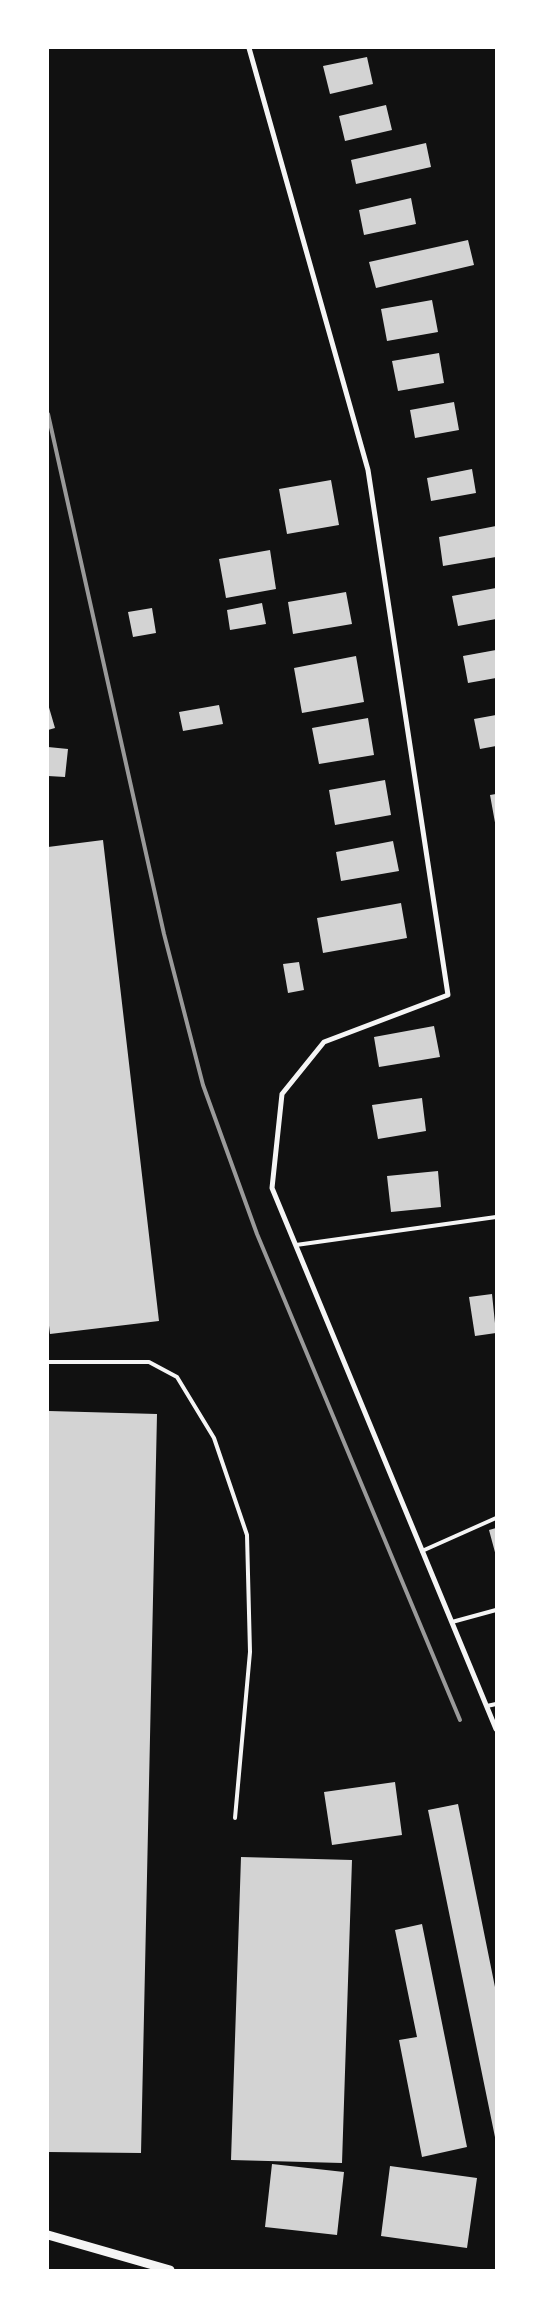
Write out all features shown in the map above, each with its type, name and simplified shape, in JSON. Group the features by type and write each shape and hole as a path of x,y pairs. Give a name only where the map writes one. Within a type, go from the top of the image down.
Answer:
{"street":[{"path":"249,48 368,470 448,995 324,1042 282,1094 272,1188 496,1729"},
{"path":"48,2235 170,2270"}],"lane":[{"path":"296,1245 496,1217"},
{"path":"48,1362 149,1362 177,1377 214,1438 247,1535 250,1652 235,1818"},
{"path":"422,1551 496,1518"},
{"path":"452,1622 496,1610"},
{"path":"487,1706 496,1704"}],"building":[{"path":"367,57 373,84 330,94 323,66"},
{"path":"386,105 392,130 345,141 339,116"},
{"path":"426,143 431,167 356,184 351,160"},
{"path":"411,198 416,224 364,235 359,210"},
{"path":"468,240 474,265 376,288 369,262"},
{"path":"432,300 438,332 387,341 381,309"},
{"path":"439,353 444,383 398,391 392,361"},
{"path":"454,402 459,430 415,438 410,410"},
{"path":"472,469 476,493 431,501 427,478"},
{"path":"331,480 339,525 287,534 279,489"},
{"path":"496,526 496,557 443,566 439,537"},
{"path":"270,550 276,589 226,598 219,559"},
{"path":"496,588 496,619 458,626 452,596"},
{"path":"346,592 352,624 293,634 288,602"},
{"path":"262,603 266,624 230,630 227,610"},
{"path":"152,608 156,633 133,637 128,612"},
{"path":"496,650 496,678 468,683 463,656"},
{"path":"356,656 364,702 302,713 294,668"},
{"path":"48,704 55,728 48,730"},
{"path":"219,705 223,724 183,731 179,712"},
{"path":"496,715 496,746 480,749 474,719"},
{"path":"368,718 374,755 319,764 312,728"},
{"path":"48,747 68,749 65,777 48,776"},
{"path":"385,780 391,815 335,825 329,790"},
{"path":"496,794 496,828 490,795"},
{"path":"103,840 159,1321 50,1334 48,1317 48,847"},
{"path":"393,841 399,871 341,881 336,852"},
{"path":"401,903 407,938 323,953 317,918"},
{"path":"299,962 304,990 288,993 283,964"},
{"path":"434,1026 440,1057 379,1067 374,1037"},
{"path":"422,1098 426,1131 378,1139 372,1105"},
{"path":"438,1171 441,1207 391,1212 387,1176"},
{"path":"492,1294 496,1333 475,1336 469,1297"},
{"path":"49,1411 157,1414 141,2153 48,2152"},
{"path":"496,1528 496,1556 489,1530"},
{"path":"395,1782 402,1835 332,1845 324,1792"},
{"path":"458,1804 496,1992 496,2142 428,1810"},
{"path":"241,1857 352,1860 342,2163 231,2160"},
{"path":"422,1924 467,2147 422,2157 399,2040 417,2037 395,1930"},
{"path":"272,2164 344,2172 337,2235 265,2227"},
{"path":"390,2166 477,2178 467,2248 381,2236"}],"railway":[{"path":"48,414 164,934 203,1085 257,1234 460,1720"}]}
